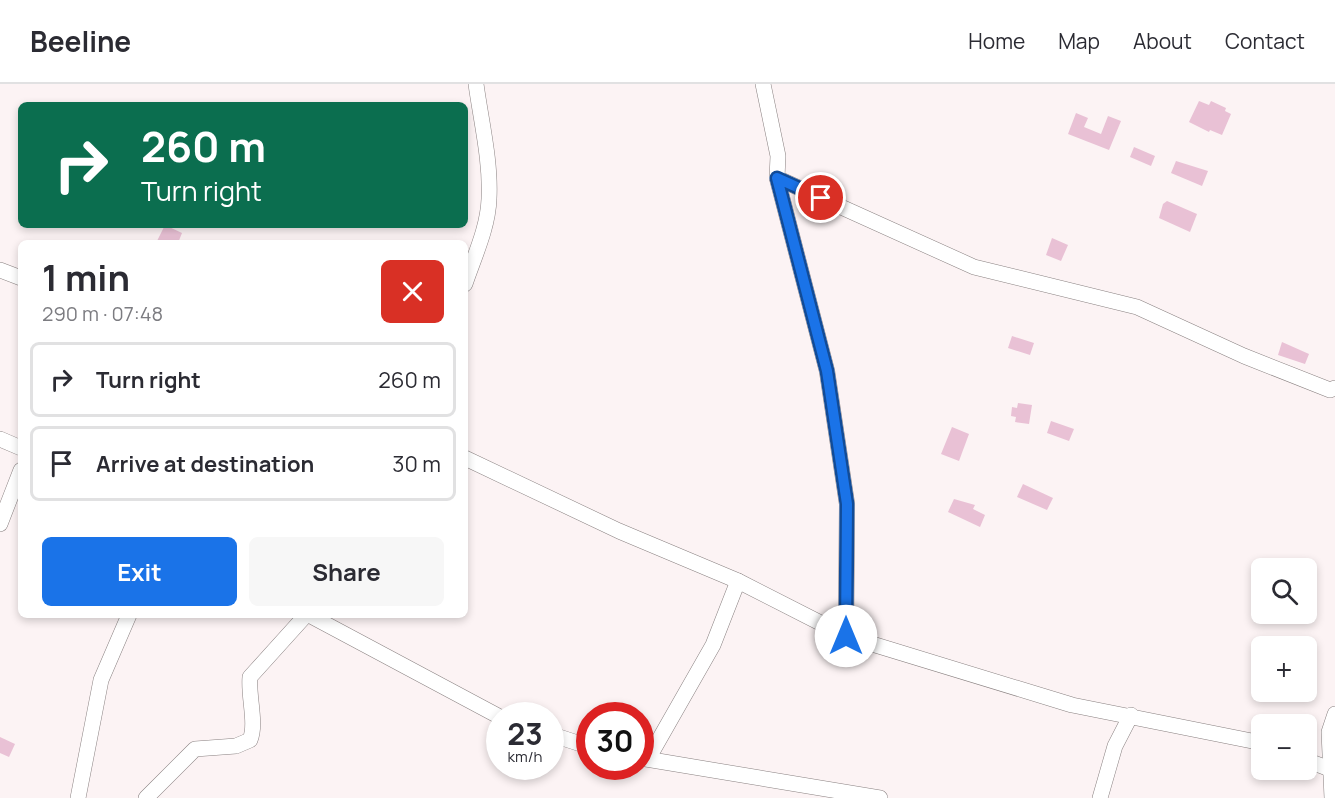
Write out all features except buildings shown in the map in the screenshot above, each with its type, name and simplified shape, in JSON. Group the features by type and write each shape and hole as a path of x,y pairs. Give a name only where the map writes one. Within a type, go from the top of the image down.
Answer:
{"street":[{"path":"468,275 482,235 489,201 488,172 476,84"},
{"path":"763,84 778,156 777,178 827,371 847,504 846,636"},
{"path":"777,178 974,267 1137,307 1244,356 1334,390"},
{"path":"0,270 18,277"},
{"path":"0,439 18,447"},
{"path":"468,460 619,531 738,581 846,636 1072,705 1251,741"},
{"path":"0,524 18,478"},
{"path":"654,742 713,645 738,581"},
{"path":"78,798 101,680 128,618"},
{"path":"146,798 195,749 236,746 250,741 253,734 248,693 250,677 305,618"},
{"path":"314,618 486,710"},
{"path":"1332,798 1333,770 1329,732 1335,714"},
{"path":"1100,798 1115,746 1131,715"},
{"path":"654,761 880,798"},
{"path":"1317,764 1333,770"}],"route":[{"path":"821,198 777,178 827,371 847,504 846,636"}]}
